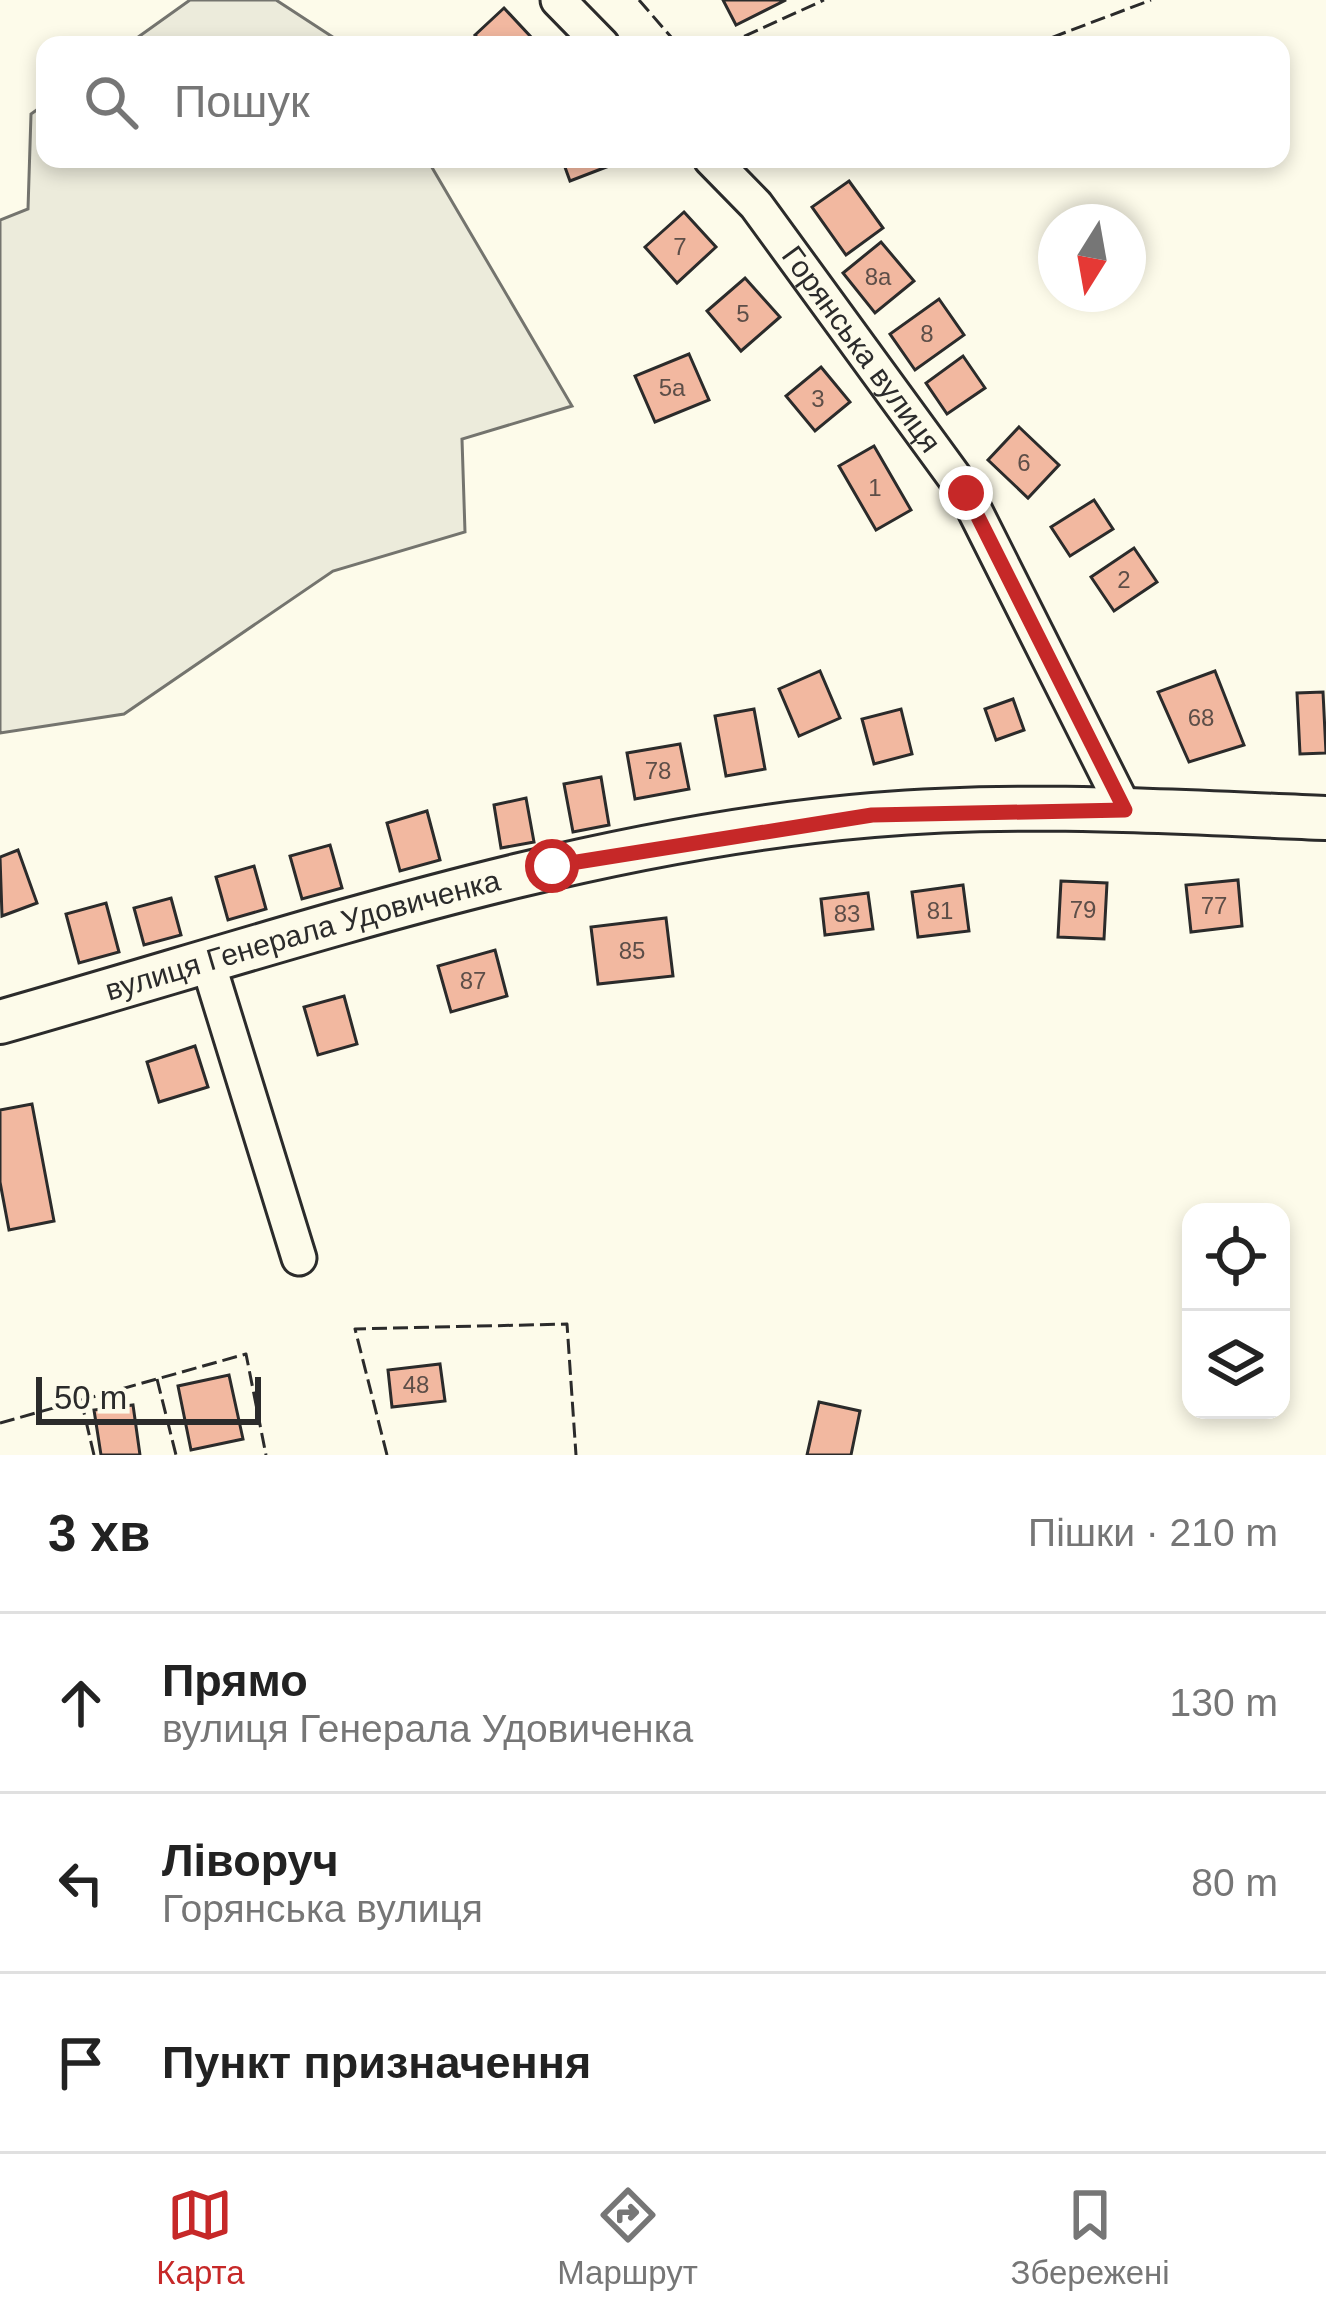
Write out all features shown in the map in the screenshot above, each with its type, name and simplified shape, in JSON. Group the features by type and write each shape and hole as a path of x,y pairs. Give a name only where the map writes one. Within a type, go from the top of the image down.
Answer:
{"main road":[{"name":"вулиця Генерала Удовиченка","path":"0,1022 552,866 695,840 872,815 1125,810 1326,818"}],"street":[{"path":"558,0 593,36"},
{"name":"Горянська вулиця","path":"720,168 755,205 966,493 1125,810"},
{"path":"208,963 298,1258"}],"shaded area":[{"path":"190,0 276,0 331,36 140,36"},
{"path":"36,110 36,168 432,168 572,406 462,439 465,532 333,571 124,714 0,733 0,220 28,209 31,114"}],"building":[{"path":"723,0 786,0 736,25"},
{"path":"504,8 530,36 476,36"},
{"path":"565,168 604,168 570,181"},
{"path":"849,181 883,228 846,255 812,207"},
{"path":"684,212 716,247 677,283 645,247"},
{"path":"881,242 914,281 875,313 843,273"},
{"path":"745,278 780,317 741,351 707,311"},
{"path":"939,299 964,335 915,370 890,334"},
{"path":"689,354 709,400 655,422 635,376"},
{"path":"963,356 985,388 947,414 926,383"},
{"path":"821,367 850,402 815,431 786,396"},
{"path":"1019,427 1059,465 1028,498 988,460"},
{"path":"874,446 911,510 876,530 839,466"},
{"path":"1094,500 1113,529 1070,556 1051,527"},
{"path":"1134,548 1157,582 1114,611 1091,577"},
{"path":"820,671 840,718 799,736 779,689"},
{"path":"1215,671 1244,745 1189,762 1158,692"},
{"path":"1323,692 1326,753 1300,754 1297,693"},
{"path":"1013,699 1024,730 996,740 985,709"},
{"path":"754,709 765,769 726,776 715,716"},
{"path":"901,709 912,754 874,764 862,719"},
{"path":"680,744 689,789 635,799 627,753"},
{"path":"601,777 609,825 573,832 564,784"},
{"path":"526,798 534,842 501,848 494,805"},
{"path":"427,811 440,860 400,871 387,823"},
{"path":"330,845 342,888 302,899 290,856"},
{"path":"18,850 37,903 2,916 0,857"},
{"path":"254,866 266,909 228,920 216,877"},
{"path":"1238,880 1242,926 1191,932 1186,885"},
{"path":"1061,881 1107,883 1104,939 1058,937"},
{"path":"963,885 969,931 918,937 912,892"},
{"path":"868,893 873,929 825,935 821,899"},
{"path":"171,898 181,935 144,945 134,908"},
{"path":"106,903 119,952 79,963 66,914"},
{"path":"666,918 673,976 598,984 591,927"},
{"path":"495,950 507,996 451,1012 438,966"},
{"path":"344,996 357,1044 318,1055 304,1007"},
{"path":"195,1046 208,1087 159,1102 147,1062"},
{"path":"32,1104 54,1221 9,1230 0,1182 0,1110"},
{"path":"440,1364 445,1401 392,1407 388,1370"},
{"path":"229,1375 243,1439 191,1450 178,1386"},
{"path":"819,1402 860,1411 851,1455 807,1455"},
{"path":"133,1405 140,1455 101,1455 94,1410"}],"fence":[{"path":"639,0 670,36"},
{"path":"745,36 824,0"},
{"path":"1056,36 1151,0"},
{"path":"387,1455 355,1329 567,1324 576,1455"},
{"path":"0,1423 246,1354 266,1455"},
{"path":"157,1379 176,1455"},
{"path":"81,1400 94,1455"}],"route":[{"path":"552,866 872,815 1125,810 966,493"}]}
